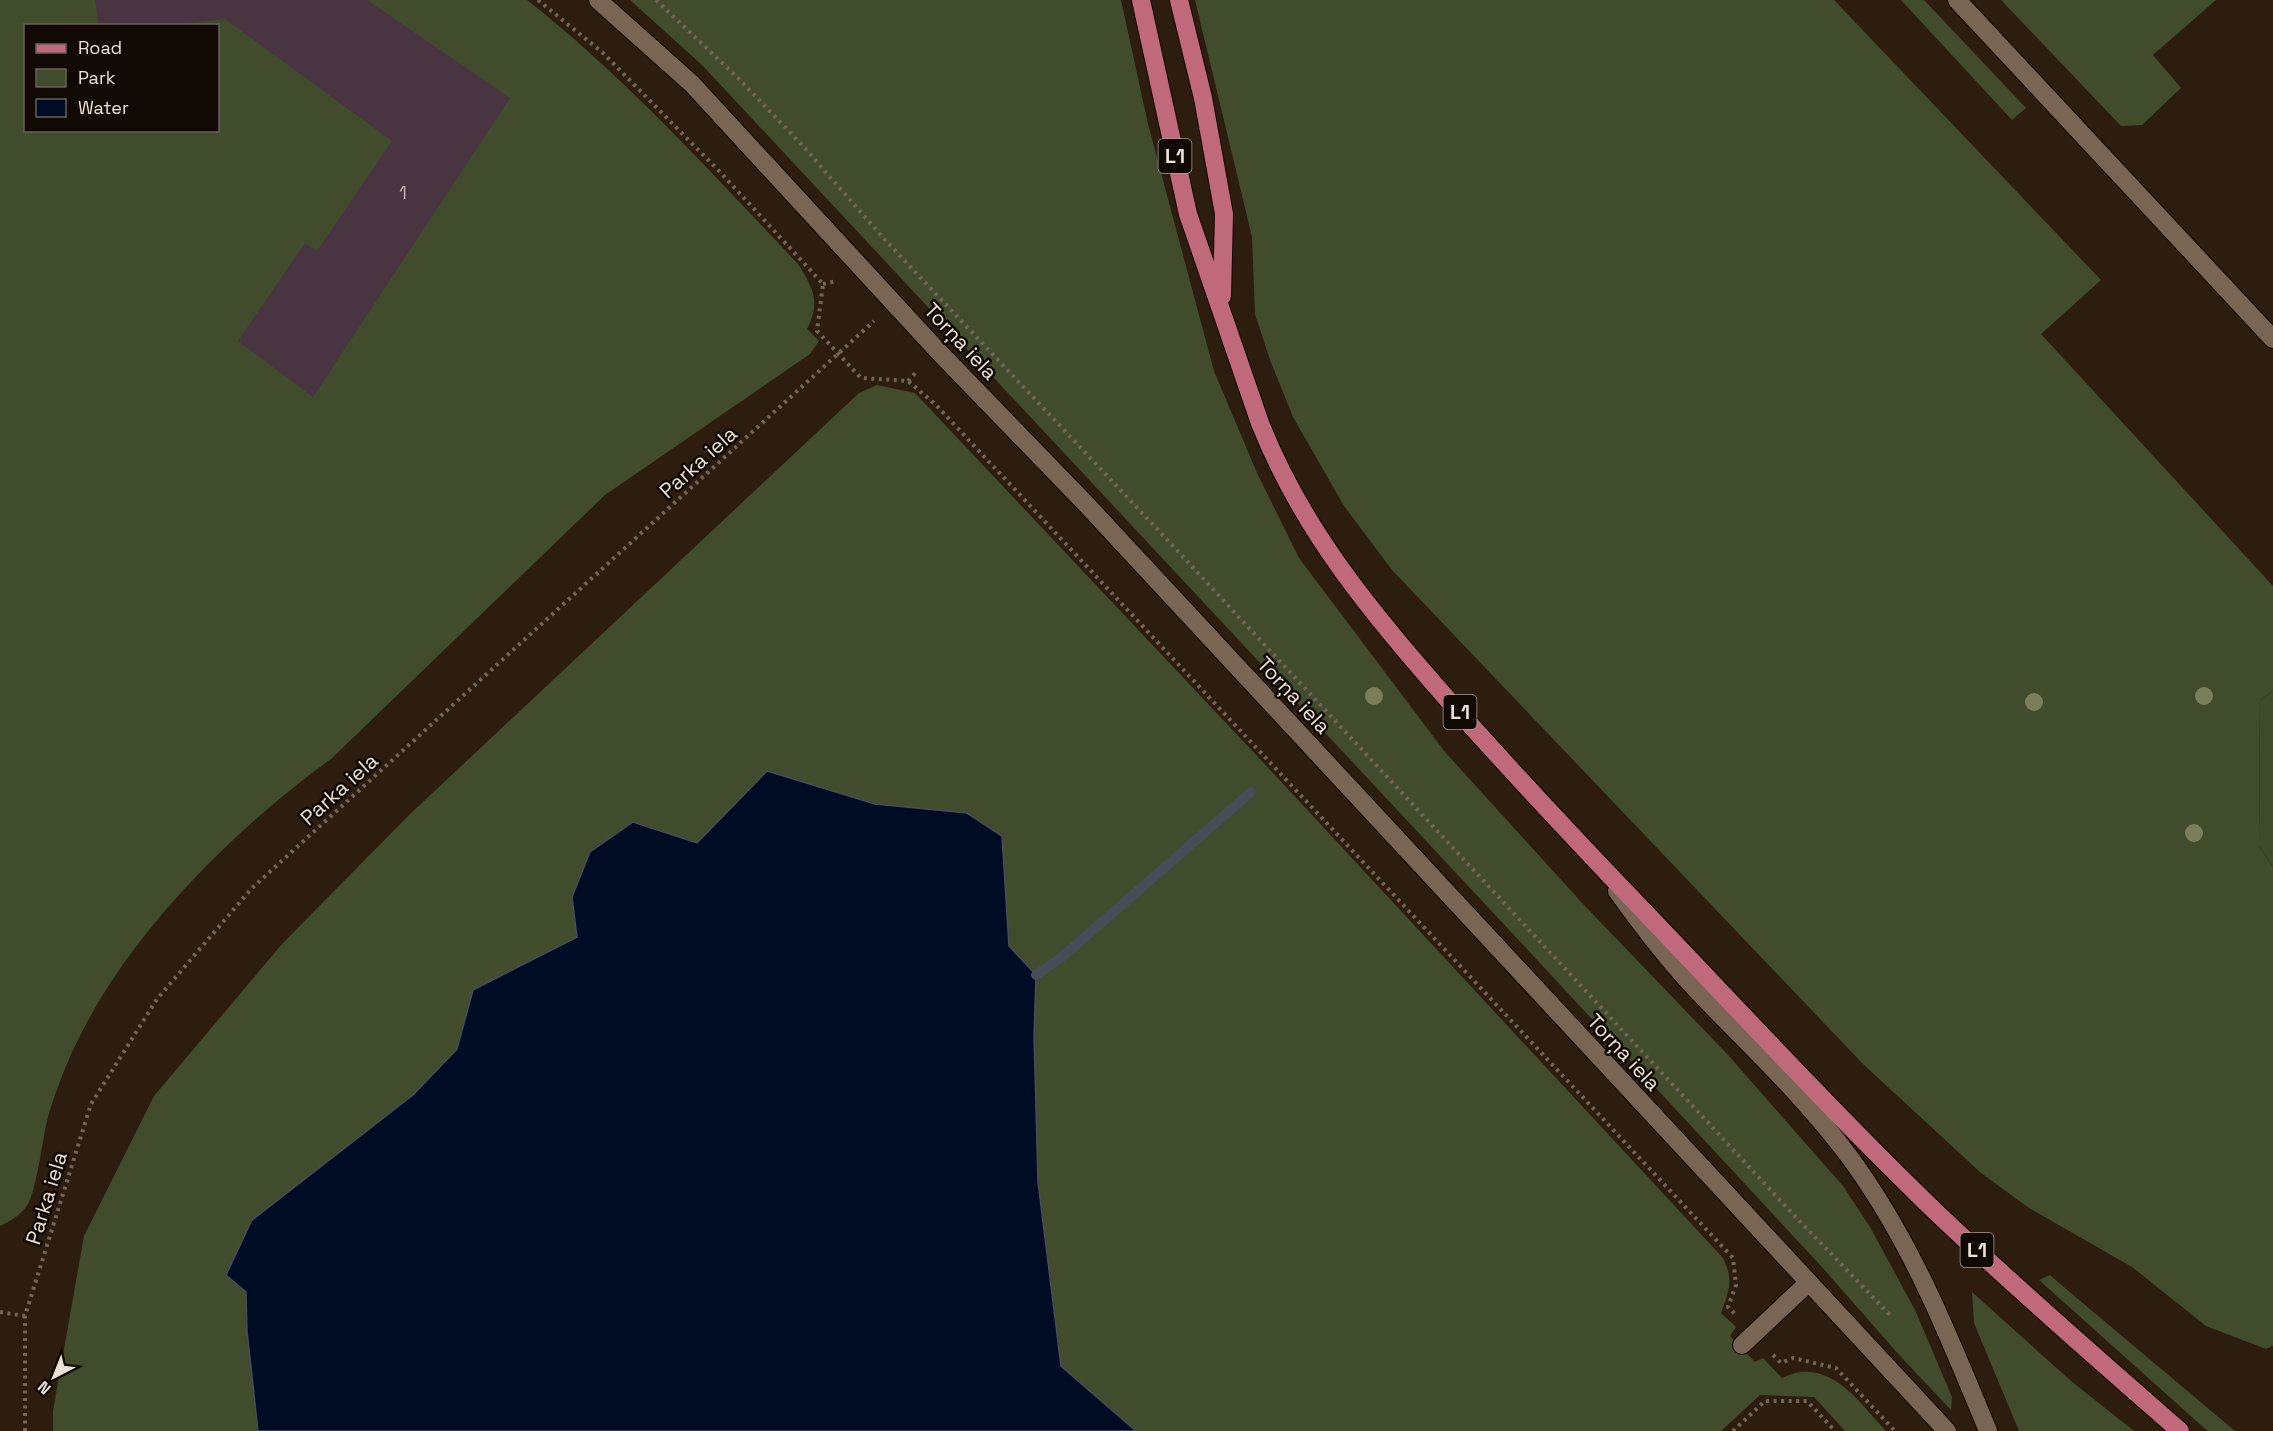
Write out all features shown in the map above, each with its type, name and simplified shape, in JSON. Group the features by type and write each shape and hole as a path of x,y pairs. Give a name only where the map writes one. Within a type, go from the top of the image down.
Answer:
{"main road":[{"name":"L1","path":"1141,0 1188,214 1272,453 1293,495 1347,581 1474,729 1784,1059 1938,1214 2180,1431"},
{"path":"1179,0 1203,98 1224,214 1222,308"}],"street":[{"name":"Torņa iela","path":"598,0 692,84 894,302 1086,504 1947,1431"},
{"path":"1957,0 2273,339"},
{"path":"1587,851 1655,943 1792,1090 1848,1155 1899,1233 1940,1312 1988,1431"},
{"path":"1748,1340 1808,1283"}],"path":[{"path":"538,0 603,53 721,172 823,284 817,331 838,355 861,378 908,381 936,405 1733,1258 1736,1285 1728,1307 1748,1340 1781,1363 1793,1358 1836,1368 1895,1431"},
{"path":"656,0 739,79 802,145 902,258 1175,548 1789,1210 1890,1315"},
{"name":"Parka iela","path":"25,1431 25,1316 91,1104 157,999 252,888 894,302"},
{"path":"0,1312 25,1316"},
{"path":"1733,1431 1765,1401 1807,1401 1835,1431"}],"green space":[{"path":"0,0 527,0 599,61 633,94 798,264 808,280 813,295 814,311 807,329 819,341 810,354 605,495 331,759 258,818 187,886 124,963 98,1003 72,1052 46,1125 31,1198 25,1208 12,1220 0,1226"},
{"path":"630,0 1121,0 1148,124 1214,371 1257,473 1299,558 1445,752 1584,905 1729,1056 1843,1186 1870,1227 1915,1310 1952,1397 1951,1410 1821,1266 1526,948 702,65"},
{"path":"1195,0 1834,0 2101,280 2041,334 2273,586 2273,691 2260,700 2259,846 2273,867 2273,1346 2266,1349 2206,1326 2132,1267 2029,1208 1981,1173 1863,1064 1392,570 1344,506 1293,417 1270,360 1255,314 1252,237"},
{"path":"1901,0 1924,0 2026,108 2012,120"},
{"path":"2001,0 2216,0 2153,55 2181,88 2142,125 2121,126"},
{"path":"877,385 915,393 1260,759 1723,1258 1729,1285 1721,1313 1736,1327 1730,1336 1755,1362 1763,1358 1782,1378 1799,1372 1814,1372 1828,1377 1853,1395 1886,1431 1845,1431 1814,1397 1760,1395 1721,1431 53,1431 53,1411 84,1236 154,1096 282,944 408,816 859,393"},
{"path":"2273,691 2273,867 2259,846 2260,700"},
{"path":"2050,1275 2235,1431 2208,1431 2203,1427 2039,1280"},
{"path":"1972,1292 2071,1381 2134,1431 2019,1431 1974,1323"}],"water":[{"path":"767,771 875,804 967,813 1002,836 1009,946 1036,975 1034,1036 1038,1182 1061,1366 1136,1431 258,1431 247,1331 246,1292 226,1275 252,1220 413,1095 457,1049 473,990 577,937 572,897 590,852 633,822 697,843"}],"building":[{"path":"95,0 367,0 510,98 313,397 238,341 305,243 317,251 392,141 225,19 180,24 99,24"}],"waterway":[{"path":"1036,975 1062,957 1251,792"}]}
